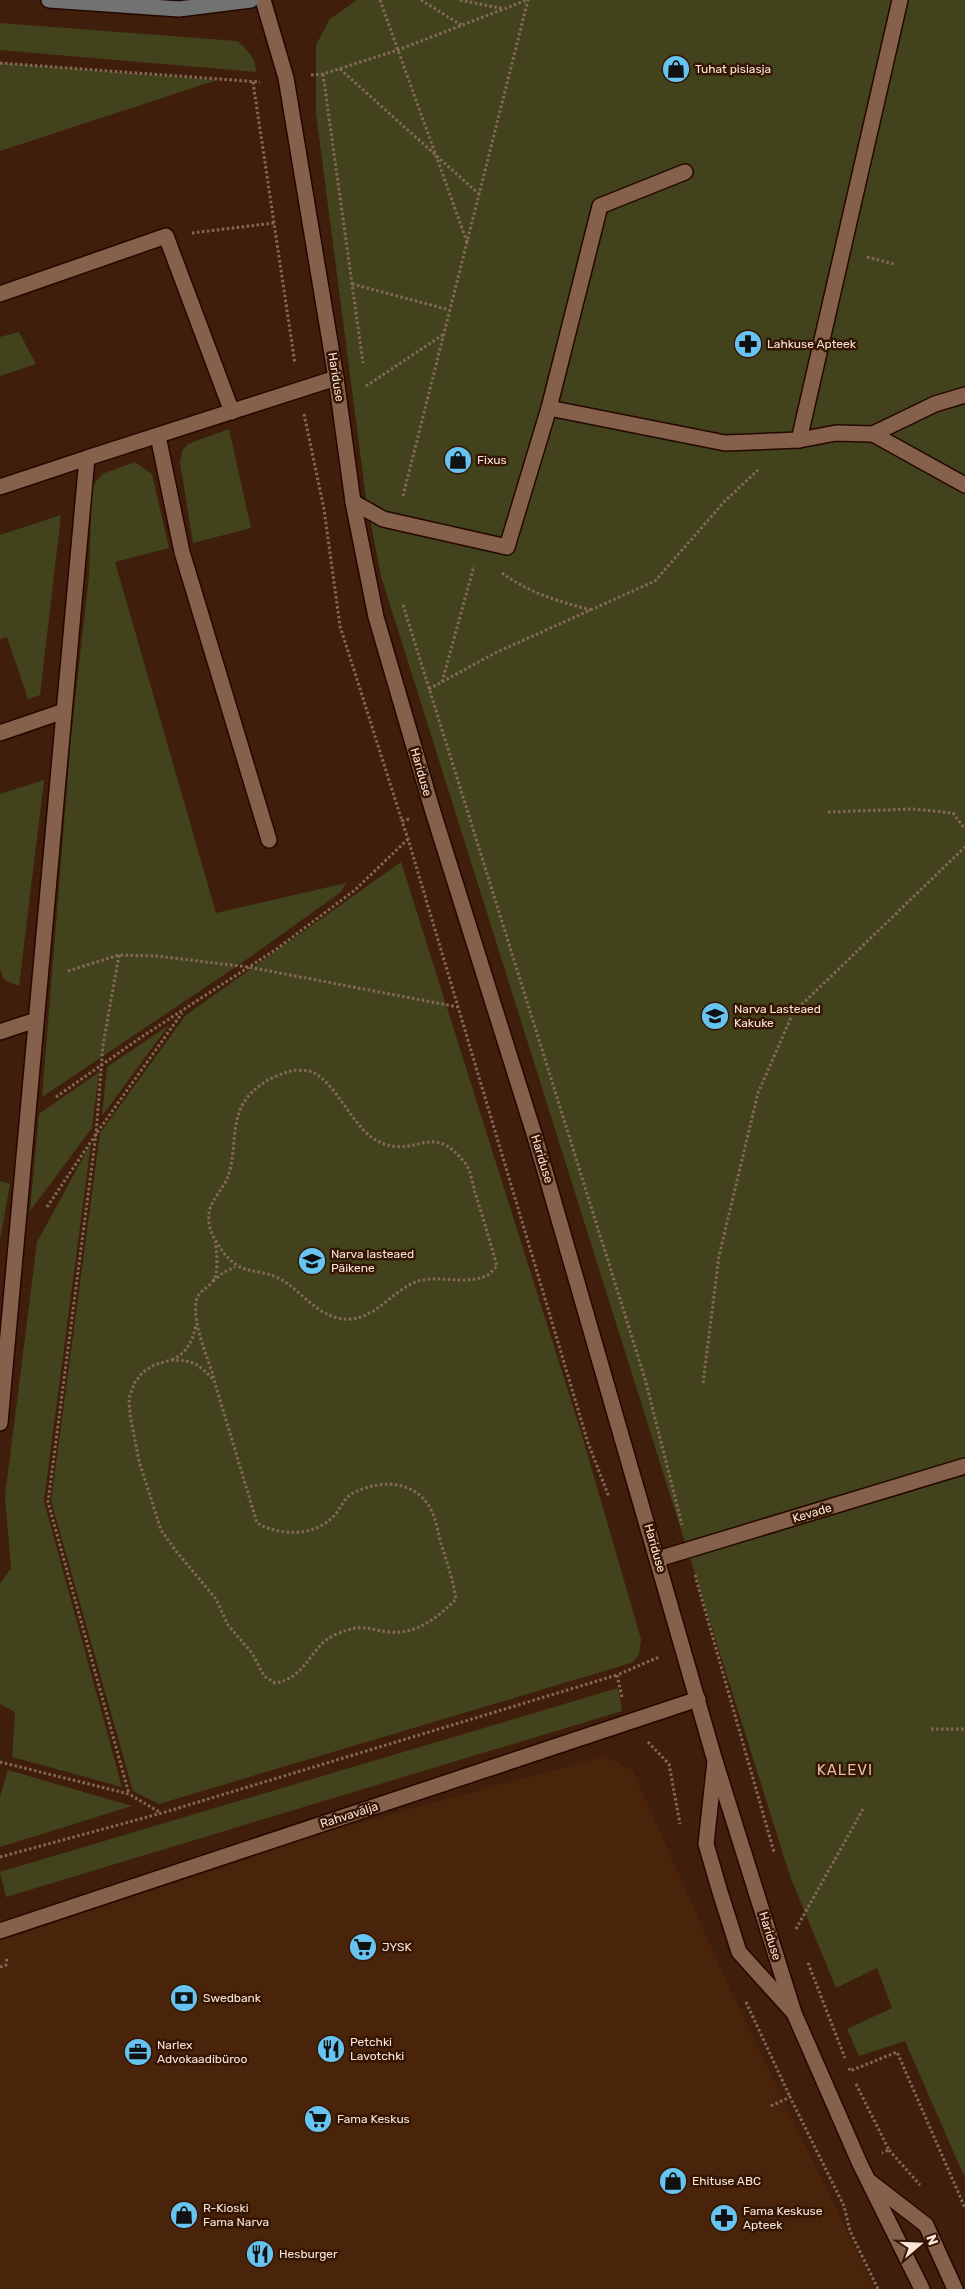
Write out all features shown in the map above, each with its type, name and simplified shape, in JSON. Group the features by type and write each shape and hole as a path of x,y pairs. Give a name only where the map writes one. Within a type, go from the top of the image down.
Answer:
{"main road":[{"path":"49,0 178,10 251,0"}],"street":[{"name":"Hariduse","path":"263,0 286,78 336,378 353,502 376,618 433,812 536,1140 715,1761 794,2013 869,2181 922,2289"},
{"path":"798,440 900,0"},
{"path":"353,502 383,519 480,546 507,547 549,408 600,206 685,172"},
{"path":"0,294 166,236 232,412"},
{"path":"0,488 336,378"},
{"path":"549,408 725,443 798,440 836,433 873,434 935,404 965,395"},
{"path":"873,434 965,485"},
{"path":"158,436 182,552 269,840"},
{"path":"0,1423 7,1280 28,1117 88,458"},
{"path":"0,733 64,711"},
{"path":"0,1032 36,1020"},
{"name":"Kevade","path":"658,1559 965,1466"},
{"name":"Rahvavälja","path":"0,1931 698,1699"},
{"path":"715,1761 706,1844 728,1918 739,1952 794,2013"},
{"path":"869,2181 926,2225 955,2289"}],"path":[{"path":"380,0 467,242"},
{"path":"421,0 460,26"},
{"path":"460,0 504,9"},
{"path":"397,522 528,0"},
{"path":"339,68 479,194"},
{"path":"324,74 363,368"},
{"path":"253,82 298,390 324,509 340,626 408,839 588,1443 613,1506"},
{"path":"166,236 274,223"},
{"path":"352,284 450,310"},
{"path":"366,386 444,334"},
{"path":"364,377 367,396"},
{"path":"429,690 495,653 593,611 655,581 724,502 767,461 798,440"},
{"path":"480,546 494,568 520,586 548,599 593,611"},
{"path":"442,682 480,546"},
{"path":"400,596 645,1379 689,1551 774,1854"},
{"path":"402,821 464,802"},
{"path":"828,812 913,808 953,813 965,829"},
{"path":"28,1117 103,1064 248,968 355,890 408,839"},
{"path":"702,1383 719,1256 756,1103 794,1012 965,847"},
{"path":"119,955 103,1046 96,1134 48,1502 129,1794"},
{"path":"40,979 119,955 156,956 248,968 458,1007"},
{"path":"42,1214 96,1134 184,1011"},
{"path":"213,1281 216,1266 214,1239 208,1223 209,1210 227,1179 232,1162 235,1127 244,1104 254,1089 266,1080 294,1070 310,1071 325,1082 359,1127 383,1144 401,1148 423,1141 439,1141 455,1152 467,1166 497,1266 486,1276 470,1279 433,1278 417,1282 363,1316 351,1319 320,1310 286,1282 235,1266 214,1239"},
{"path":"197,1321 193,1338 187,1350 171,1360 154,1365 143,1372 135,1382 129,1398 130,1415 139,1461 161,1530 216,1599 228,1625 252,1653 264,1676 275,1683 283,1682 302,1671 319,1646 333,1635 352,1628 368,1627 388,1632 402,1632 441,1616 456,1599 453,1580 430,1508 419,1494 402,1485 383,1482 351,1493 333,1516 322,1526 306,1532 289,1533 267,1529 257,1524 197,1321 196,1300 200,1291 224,1272 235,1266"},
{"path":"171,1360 187,1360 198,1364 214,1380"},
{"path":"655,1648 658,1658"},
{"path":"0,1857 162,1814 617,1675"},
{"path":"931,1729 965,1729"},
{"path":"0,1762 129,1794 162,1814"},
{"path":"796,1929 863,1809"},
{"path":"792,1920 799,1938"},
{"path":"806,1957 850,2071 897,2052 965,2208"},
{"path":"771,2106 790,2097 844,2206 850,2232 878,2289"}],"shaded area":[{"path":"357,0 965,0 965,2178 905,2041 859,2056 847,2029 892,2008 877,1968 836,1988 790,1876 381,576 366,498 316,113 316,45 330,19"},
{"path":"0,23 237,41 251,55 255,63 256,72 0,50"},
{"path":"0,63 217,80 0,151"},
{"path":"19,332 36,364 0,376 0,337"},
{"path":"229,429 251,528 193,543 180,462 182,451 188,444"},
{"path":"135,462 152,474 169,548 115,562 216,913 346,883 341,892 243,962 42,1097 71,737 89,576 92,487 102,474"},
{"path":"61,515 40,695 28,699 7,637 0,639 0,535"},
{"path":"44,780 19,986 4,980 0,969 0,794"},
{"name":"Narva lasteaed Päikene","path":"401,862 581,1432 641,1639 639,1655 631,1663 159,1804 133,1791 51,1501 100,1133 186,1015"},
{"path":"169,1025 102,1116 107,1067"},
{"path":"99,1072 92,1128 30,1211 39,1114"},
{"path":"91,1143 44,1501 122,1787 12,1757 15,1712 0,1704 0,1584 11,1568 5,1496 37,1242"},
{"path":"0,1181 10,1184 0,1240"},
{"path":"618,1688 622,1711 6,1897 0,1872"},
{"path":"606,1756 633,1771 731,1991 875,2289 0,2289 0,1920"},
{"path":"8,1770 132,1806 0,1847 0,1797"}],"place":[{"name":"Tuhat pisiasja","path":"676,69"},
{"name":"Lahkuse Apteek","path":"748,344"},
{"name":"Fixus","path":"458,460"},
{"name":"Narva Lasteaed Kakuke","path":"715,1016"},
{"name":"Narva lasteaed Päikene","path":"312,1261"},
{"name":"JYSK","path":"363,1947"},
{"name":"Swedbank","path":"184,1998"},
{"name":"Petchki Lavotchki","path":"331,2049"},
{"name":"Narlex Advokaadibüroo","path":"138,2052"},
{"name":"Fama Keskus","path":"318,2119"},
{"name":"Ehituse ABC","path":"673,2181"},
{"name":"R-Kioski Fama Narva","path":"184,2215"},
{"name":"Fama Keskuse Apteek","path":"724,2218"},
{"name":"Hesburger","path":"260,2254"}],"district":[{"name":"KALEVI","path":"845,1770"}]}
